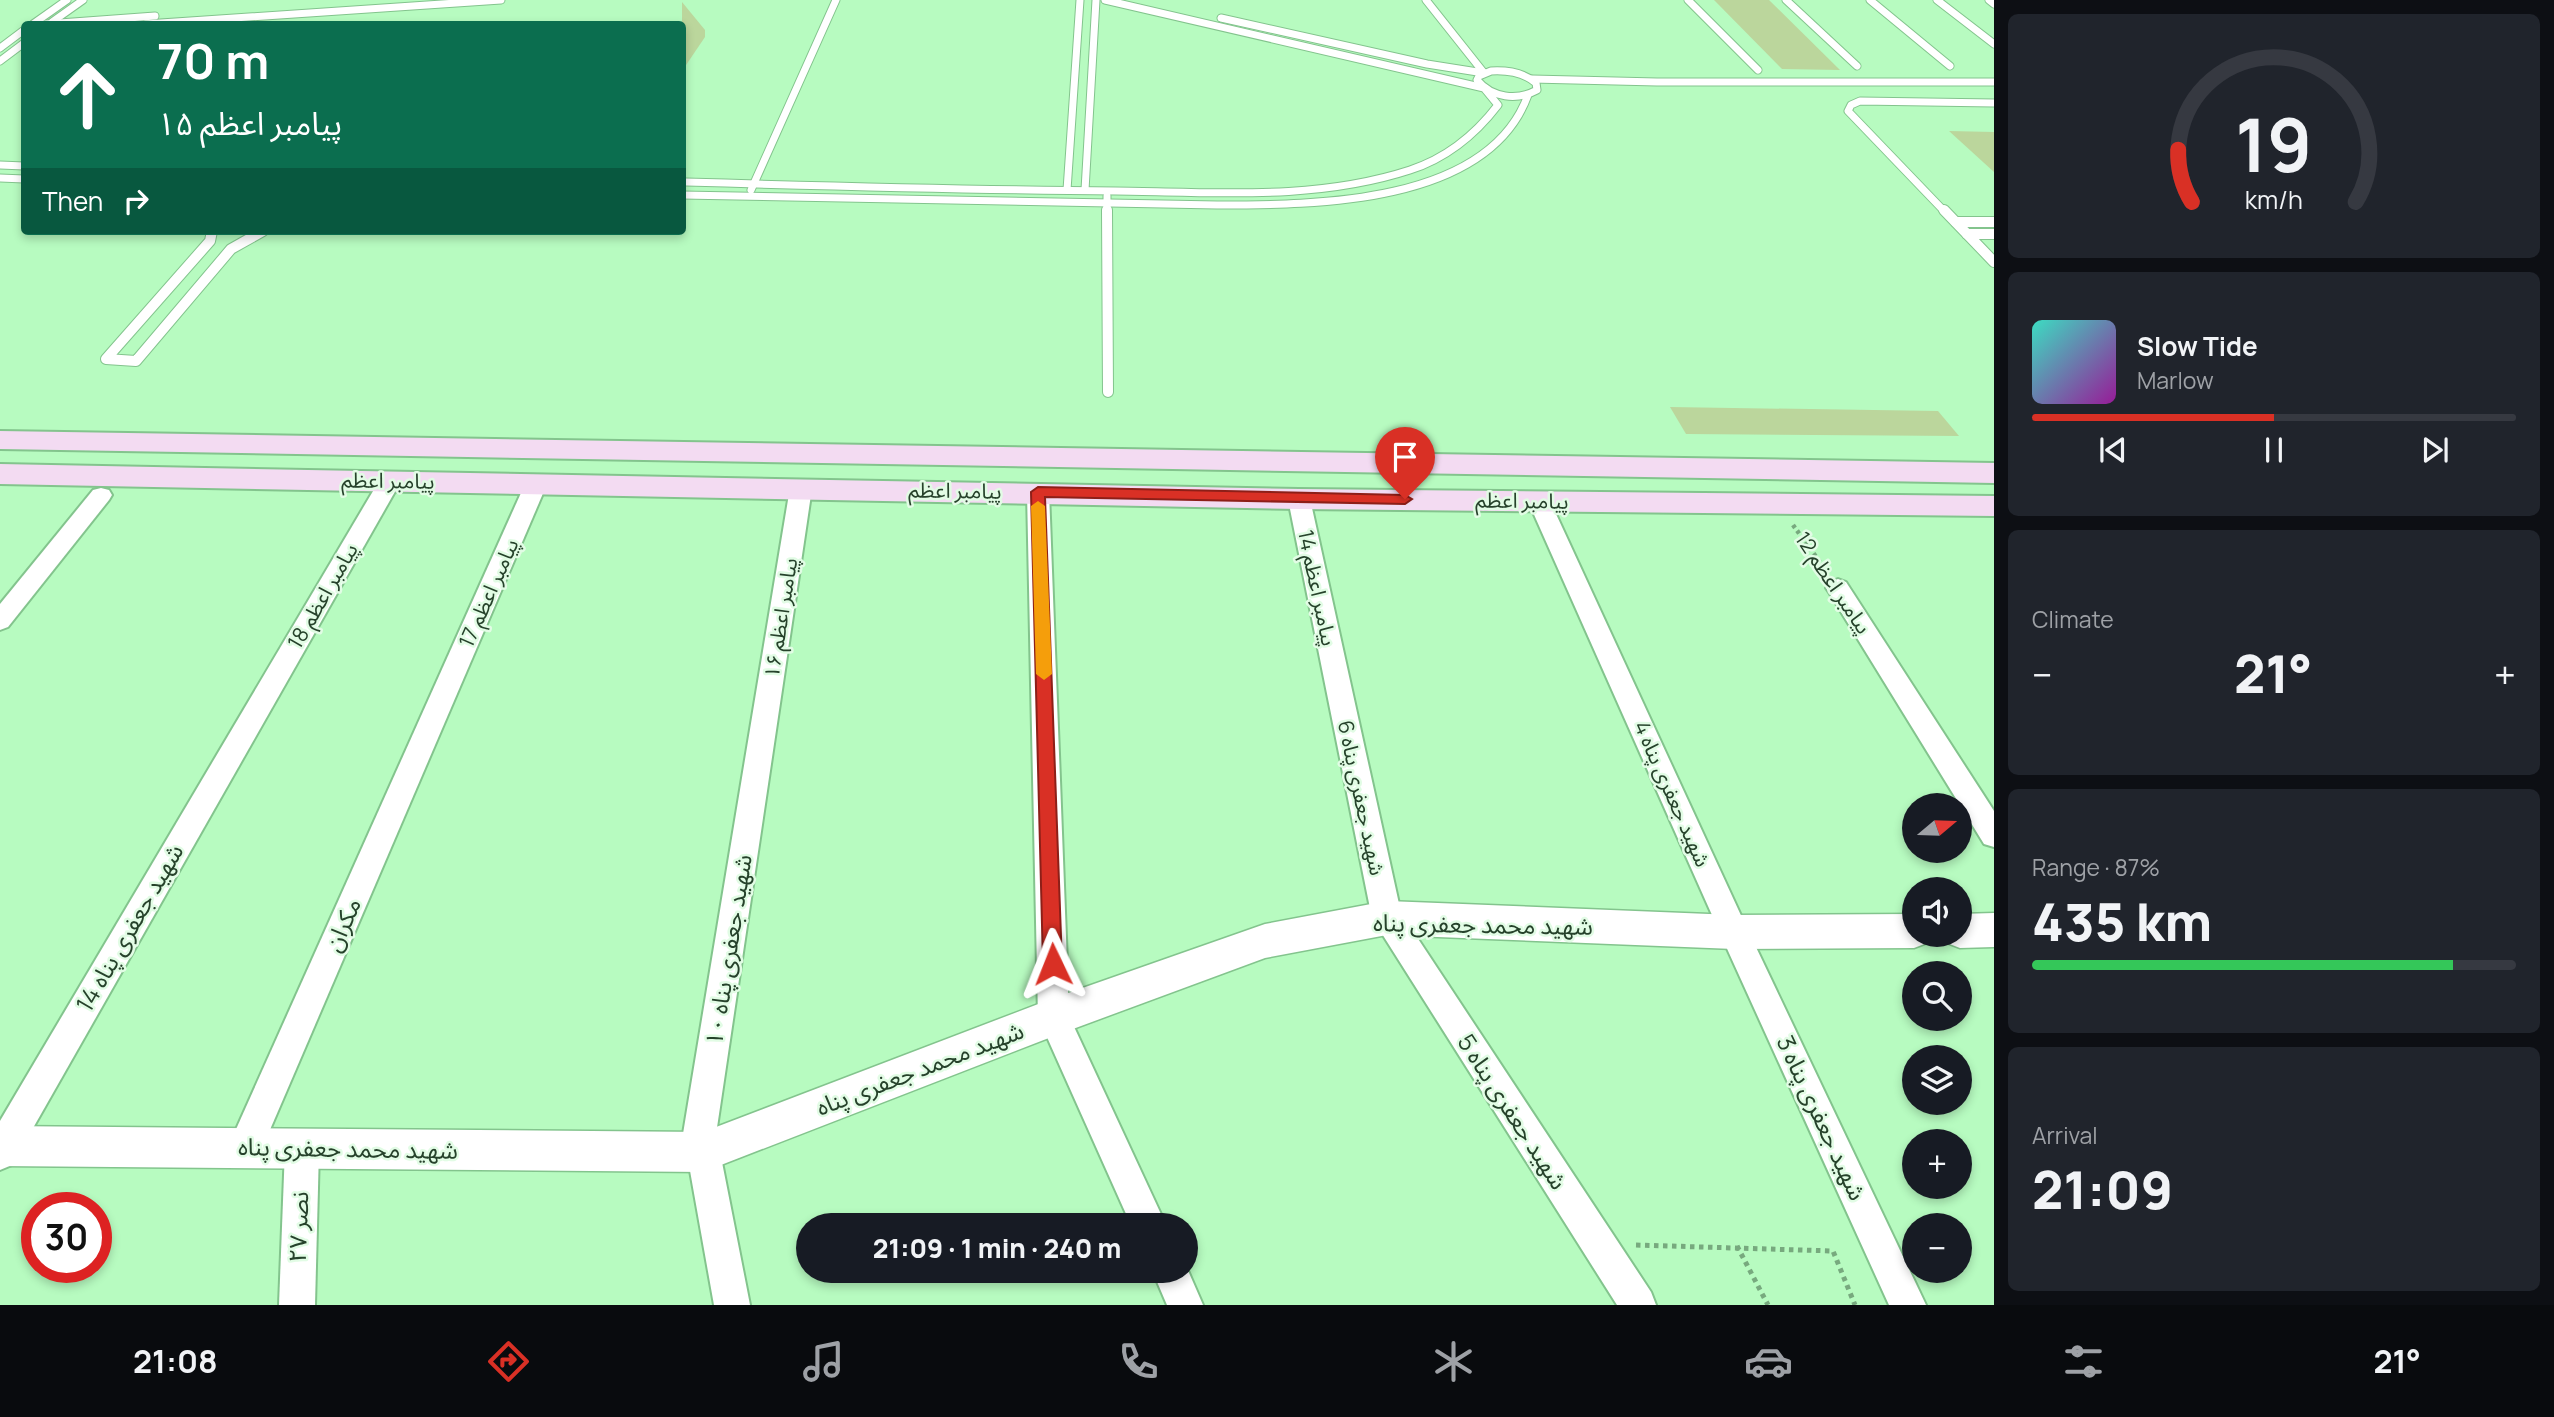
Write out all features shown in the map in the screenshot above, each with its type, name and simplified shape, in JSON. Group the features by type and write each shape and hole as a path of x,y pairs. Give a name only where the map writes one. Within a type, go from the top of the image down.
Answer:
{"main road":[{"name":"پیامبر اعظم","path":"0,440 1989,479"},
{"path":"8,474 42,441"},
{"name":"پیامبر اعظم","path":"8,474 1299,499 1994,506"}],"street":[{"name":"پیامبر اعظم 18","path":"256,711 390,481"},
{"name":"پیامبر اعظم 17","path":"441,701 536,484"},
{"name":"پیامبر اعظم ۱۶","path":"761,748 801,488"},
{"path":"1038,492 1054,1017 1144,1213"},
{"path":"0,621 101,495"},
{"name":"پیامبر اعظم 14","path":"1299,499 1336,677"},
{"name":"شهید جعفری پناه 4","path":"1539,500 1734,932"},
{"name":"پیامبر اعظم 12","path":"1838,588 1994,835"},
{"name":"شهید جعفری پناه 6","path":"1336,677 1387,918"},
{"name":"مکران","path":"245,1148 441,701"},
{"name":"شهید جعفری پناه 14","path":"1,1148 256,711"},
{"name":"شهید جعفری پناه ۱۰","path":"732,1305 700,1152 761,748"},
{"name":"شهید محمد جعفری پناه","path":"1,1148 700,1152 1054,1017 1265,942 1387,918 1734,932 1902,931"},
{"name":"شهید جعفری پناه 5","path":"1387,918 1638,1305"},
{"path":"1972,930 1994,930"},
{"name":"شهید جعفری پناه 3","path":"1734,932 1908,1305"},
{"name":"نصر ۲۷","path":"297,1305 302,1149"},
{"path":"1176,1283 1185,1305"}],"lane":[{"path":"37,21 67,0"},
{"path":"52,21 83,0"},
{"path":"91,21 397,0"},
{"path":"194,21 501,0"},
{"path":"748,197 836,0"},
{"path":"1067,190 1080,0"},
{"path":"1085,190 1096,0"},
{"path":"1105,0 1510,96 1528,95 1538,87 1532,79"},
{"path":"1142,0 1427,64 1484,73 1508,71 1532,79 1657,82 1994,82"},
{"path":"1426,0 1484,73"},
{"path":"1688,0 1758,71"},
{"path":"1786,0 1857,66"},
{"path":"1870,0 1950,66"},
{"path":"1937,0 1994,44"},
{"path":"1989,0 1994,4"},
{"path":"260,17 265,9"},
{"path":"0,48 21,32"},
{"path":"0,61 21,45"},
{"path":"686,182 1107,191 1282,190 1327,187 1412,170 1440,157 1483,127 1498,105 1478,80 1484,73"},
{"path":"686,195 1251,205 1336,199 1398,189 1429,181 1461,167 1508,134 1524,112 1528,95"},
{"path":"1994,103 1860,101 1851,105 1848,111 1994,262"},
{"path":"0,165 21,166"},
{"path":"0,178 21,179"},
{"path":"1107,191 1108,392"},
{"path":"1956,222 1994,222"},
{"path":"1967,234 1994,234"},
{"path":"211,235 210,241 106,359 136,361 231,249 256,235"}],"path":[{"name":"پیامبر اعظم 12","path":"1779,505 1838,588"},
{"path":"1641,1255 1634,1245 1737,1245 1833,1251 1855,1305"},
{"path":"1737,1245 1768,1305"}],"building":[{"path":"1714,0 1769,0 1840,70 1782,69"},
{"path":"682,2 705,30 705,37 686,65 686,21 682,21"},
{"path":"1949,131 1994,132 1994,172"},
{"path":"1670,407 1938,411 1959,436 1686,434"}],"slow traffic":[{"path":"1038,506 1044,674"}],"route":[{"path":"1053,964 1038,492 1405,499"}]}
